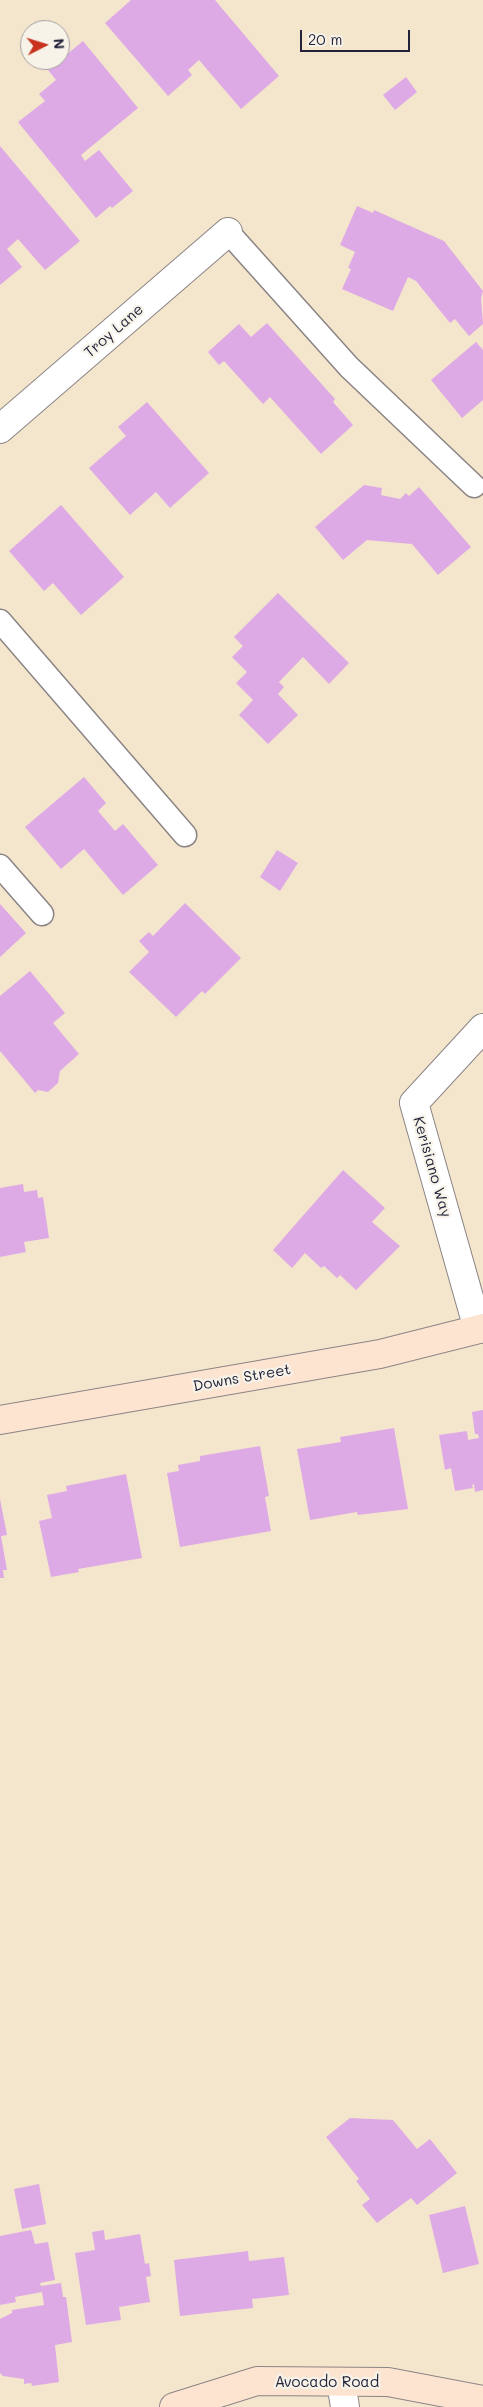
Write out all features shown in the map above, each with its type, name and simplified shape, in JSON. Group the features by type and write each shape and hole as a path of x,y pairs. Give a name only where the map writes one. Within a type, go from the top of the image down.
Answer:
{"main road":[{"name":"Downs Street","path":"0,1420 380,1354 480,1329"},
{"name":"Avocado Road","path":"174,2407 257,2381 343,2394 388,2382 483,2400"}],"street":[{"name":"Troy Lane","path":"0,429 228,232"},
{"name":"Kerisiano Way","path":"480,1329 414,1103 483,1028"}],"lane":[{"path":"228,232 349,367 474,486"},
{"path":"0,621 185,834"},
{"path":"0,866 42,914"}],"building":[{"path":"131,0 215,0 279,76 241,109 199,60 188,70 192,75 168,96 105,23"},
{"path":"83,41 138,108 81,155 85,161 99,150 133,191 96,218 18,122 45,101 39,94 56,80 48,70 70,70 70,52"},
{"path":"406,77 417,92 395,110 383,95"},
{"path":"0,146 80,241 45,270 18,239 7,249 22,267 0,285"},
{"path":"357,206 373,213 374,210 444,241 483,291 481,298 483,324 469,336 455,319 450,323 416,281 408,277 393,311 342,289 351,269 348,268 355,252 340,245"},
{"path":"267,323 335,399 333,402 353,425 321,454 270,397 263,404 224,361 219,365 208,352 239,324 251,337"},
{"path":"476,342 483,350 483,400 462,418 431,380"},
{"path":"147,402 209,473 170,508 156,492 130,515 89,468 126,436 118,427"},
{"path":"364,485 382,488 381,495 400,499 406,493 409,496 419,487 471,547 438,575 412,544 367,540 343,560 315,527"},
{"path":"61,505 124,577 81,615 53,583 44,591 9,551"},
{"path":"278,593 349,663 329,684 303,657 279,682 284,687 278,694 298,715 268,744 239,715 253,700 236,683 247,672 232,657 243,646 234,637"},
{"path":"84,777 106,803 98,811 115,831 123,824 158,865 123,895 84,849 61,869 25,827"},
{"path":"277,850 298,863 280,891 260,877"},
{"path":"185,903 241,958 205,994 202,991 176,1017 129,972 149,952 139,941 149,932 153,936"},
{"path":"0,904 26,933 0,957"},
{"path":"30,971 65,1013 53,1023 79,1054 60,1071 58,1083 48,1092 38,1090 35,1093 0,1051 0,996"},
{"path":"343,1170 385,1208 372,1222 400,1246 356,1290 340,1275 337,1278 324,1266 321,1268 305,1253 292,1268 273,1250"},
{"path":"23,1184 24,1192 37,1190 38,1198 43,1197 49,1238 24,1242 26,1252 0,1257 0,1188"},
{"path":"483,1410 483,1490 475,1492 474,1484 472,1485 473,1488 455,1491 451,1468 445,1470 439,1435 467,1431 468,1440 479,1438 478,1434 475,1434 472,1412"},
{"path":"394,1428 408,1509 358,1515 357,1512 310,1520 297,1449 341,1442 340,1437"},
{"path":"260,1446 269,1496 265,1497 271,1531 180,1547 167,1473 179,1471 178,1465 200,1461 200,1456"},
{"path":"126,1474 142,1558 78,1569 79,1572 51,1577 39,1521 52,1518 47,1495 67,1491 66,1486"},
{"path":"0,1499 7,1535 1,1536 7,1570 3,1570 4,1578 0,1578"},
{"path":"350,2118 393,2120 417,2149 430,2139 457,2173 417,2205 411,2198 377,2223 362,2205 370,2199 356,2181 359,2179 326,2137"},
{"path":"39,2184 46,2224 22,2229 14,2189"},
{"path":"465,2206 479,2264 443,2273 429,2215"},
{"path":"31,2230 35,2244 48,2242 55,2280 40,2283 41,2286 61,2283 63,2297 66,2297 72,2342 55,2345 59,2382 32,2386 31,2383 24,2384 24,2379 3,2376 0,2373 0,2319 12,2313 12,2310 44,2305 42,2292 15,2297 16,2302 0,2305 0,2236"},
{"path":"104,2230 105,2240 140,2234 145,2264 149,2263 151,2276 146,2277 150,2302 119,2307 121,2320 86,2325 75,2253 95,2250 92,2232"},
{"path":"248,2251 249,2261 284,2257 289,2295 252,2299 253,2308 180,2316 174,2260"}]}
